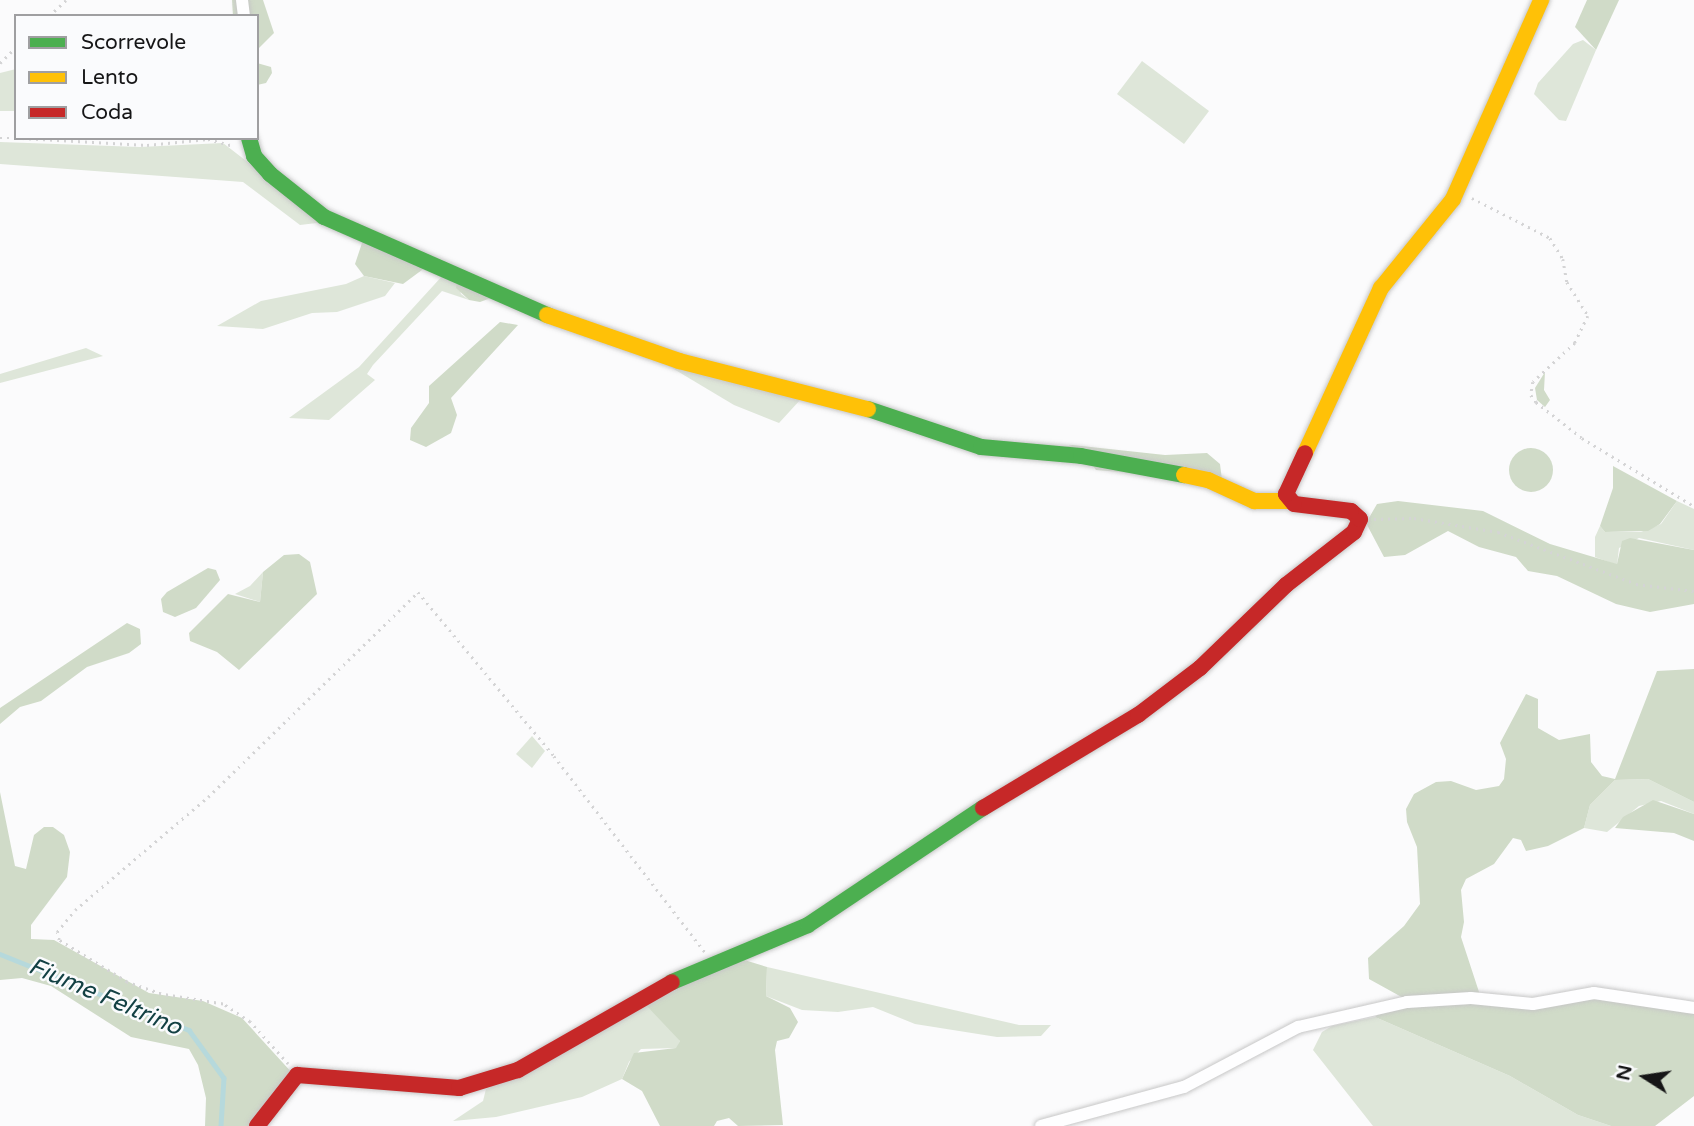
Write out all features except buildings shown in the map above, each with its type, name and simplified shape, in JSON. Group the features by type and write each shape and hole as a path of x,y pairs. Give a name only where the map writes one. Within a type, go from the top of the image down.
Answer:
{"street":[{"path":"1288,501 1286,494 1381,288 1459,187 1541,0"},
{"path":"249,140 258,160 296,198 324,217 573,326 679,360 846,402 981,447 1081,456 1208,480 1254,501 1288,501 1351,511 1360,519 1346,540 1286,585 1200,668 1138,715 978,811 807,925 615,1011 518,1070 479,1085 414,1086 297,1075 257,1126"},
{"path":"1041,1126 1184,1087 1298,1027 1407,1002 1471,998 1533,1004 1594,993 1694,1008"}],"path":[{"path":"51,14 66,0"},
{"path":"0,63 14,49"},
{"path":"58,140 147,145 198,140"},
{"path":"212,140 232,145 258,160"},
{"path":"1459,187 1482,205 1550,238 1563,259 1567,282 1588,316 1586,328 1575,343 1533,382 1536,402 1582,439 1694,506"},
{"path":"1360,519 1414,518 1498,532 1636,584 1694,592"},
{"path":"297,1075 237,1012 223,1004 161,994 127,982 59,940 57,932 75,910 208,797 418,592 554,756 713,965"}],"shaded area":[{"path":"1583,40 1596,50 1566,121 1559,120 1534,94 1538,83 1573,44"},
{"path":"1142,61 1209,111 1184,144 1117,94"},
{"path":"14,70 14,111 0,111 0,73"},
{"path":"0,142 140,147 223,143 325,222 300,225 243,182 0,164"},
{"path":"444,274 457,279 461,294 469,300 442,291 373,365 367,374 375,380 329,420 289,418 359,367"},
{"path":"364,276 395,283 385,296 337,312 312,313 263,329 217,326 261,301 346,284"},
{"path":"86,348 103,356 0,383 0,374"},
{"path":"662,362 801,399 779,423 734,405"},
{"path":"1677,501 1694,509 1694,550 1639,538 1619,548 1617,565 1595,557 1595,537 1600,526 1605,532 1641,532 1661,524"},
{"path":"263,572 260,602 235,594 250,586"},
{"path":"532,736 545,751 532,768 516,754"},
{"path":"1648,779 1694,802 1694,814 1661,801 1639,806 1607,832 1584,828 1590,805 1615,780"},
{"path":"767,967 1019,1025 1051,1025 1041,1036 997,1037 915,1024 873,1007 838,1012 802,1010 766,996"},
{"path":"644,1003 676,1033 680,1041 677,1048 641,1049 629,1062 622,1079 582,1097 496,1117 453,1121 483,1101 486,1089"},
{"path":"1375,1017 1510,1076 1578,1115 1611,1126 1373,1126 1313,1050 1322,1032 1332,1026"}],"green space":[{"path":"232,0 263,0 274,33 259,48 259,14 233,14"},
{"path":"1587,0 1619,0 1596,50 1575,27"},
{"path":"259,64 271,67 272,73 266,83 259,85"},
{"path":"364,237 426,267 403,284 364,276 355,264"},
{"path":"457,279 499,295 480,302 469,300 456,288"},
{"path":"500,322 518,325 451,398 457,415 451,433 426,447 410,440 411,428 429,403 429,386"},
{"path":"1545,372 1544,390 1550,400 1545,407 1537,400 1535,388"},
{"path":"1072,445 1165,455 1207,453 1220,464 1222,480 1096,470 1091,463 1061,448"},
{"path":"1531,448 1546,455 1553,470 1546,485 1531,492 1516,485 1509,470 1516,455"},
{"path":"1613,466 1677,501 1660,524 1648,531 1605,532 1600,526 1613,488"},
{"path":"1398,501 1483,511 1550,544 1617,564 1622,541 1630,538 1694,550 1694,604 1650,612 1616,604 1557,576 1528,571 1516,557 1479,547 1448,531 1405,555 1384,557 1366,523 1377,504"},
{"path":"299,554 310,562 317,594 239,670 217,652 190,641 189,633 228,594 260,602 263,572 284,555"},
{"path":"208,568 216,570 220,580 196,608 175,617 163,612 161,599 167,592"},
{"path":"127,623 140,629 141,644 129,653 87,667 41,701 20,707 0,724 0,708"},
{"path":"1694,669 1694,802 1648,779 1615,780 1590,805 1584,828 1548,846 1526,851 1521,840 1513,838 1494,864 1466,879 1461,890 1464,922 1461,937 1480,995 1407,1000 1369,979 1368,958 1404,926 1420,904 1417,847 1407,822 1406,809 1414,794 1436,782 1451,781 1476,790 1499,786 1504,779 1506,759 1500,743 1526,694 1538,699 1538,728 1559,740 1590,734 1591,762 1602,776 1615,779 1657,671"},
{"path":"0,792 15,866 26,869 34,835 44,827 53,827 64,835 70,852 67,877 31,925 31,939 54,940 149,993 203,1001 242,1018 294,1075 260,1126 205,1126 206,1098 198,1065 189,1049 131,1037 51,986 22,978 0,980"},
{"path":"1653,800 1694,814 1694,841 1674,833 1615,828 1623,817"},
{"path":"741,959 767,967 766,996 790,1008 798,1022 789,1038 777,1041 775,1050 783,1125 738,1126 729,1118 717,1121 714,1126 660,1126 642,1091 622,1079 634,1053 676,1048 680,1041 644,1003"},
{"path":"1602,996 1694,1014 1694,1096 1655,1126 1611,1126 1578,1115 1510,1076 1375,1017 1385,1009"}],"waterway":[{"name":"Fiume Feltrino","path":"0,954 189,1030 224,1078 221,1126"}],"traffic: fast":[{"path":"250,140 254,156 270,174 324,217 547,315"},
{"path":"868,409 981,447 1081,456 1184,475"},
{"path":"672,982 808,925 983,808"}],"traffic: slow":[{"path":"1305,453 1381,288 1453,199 1541,0"},
{"path":"547,315 679,361 868,409"},
{"path":"1184,475 1208,480 1254,501 1288,501"}],"traffic: jam":[{"path":"983,808 1138,715 1200,668 1286,585 1354,532 1360,519 1351,511 1294,504 1286,494 1305,453"},
{"path":"257,1126 297,1075 459,1088 518,1070 672,982"}]}
